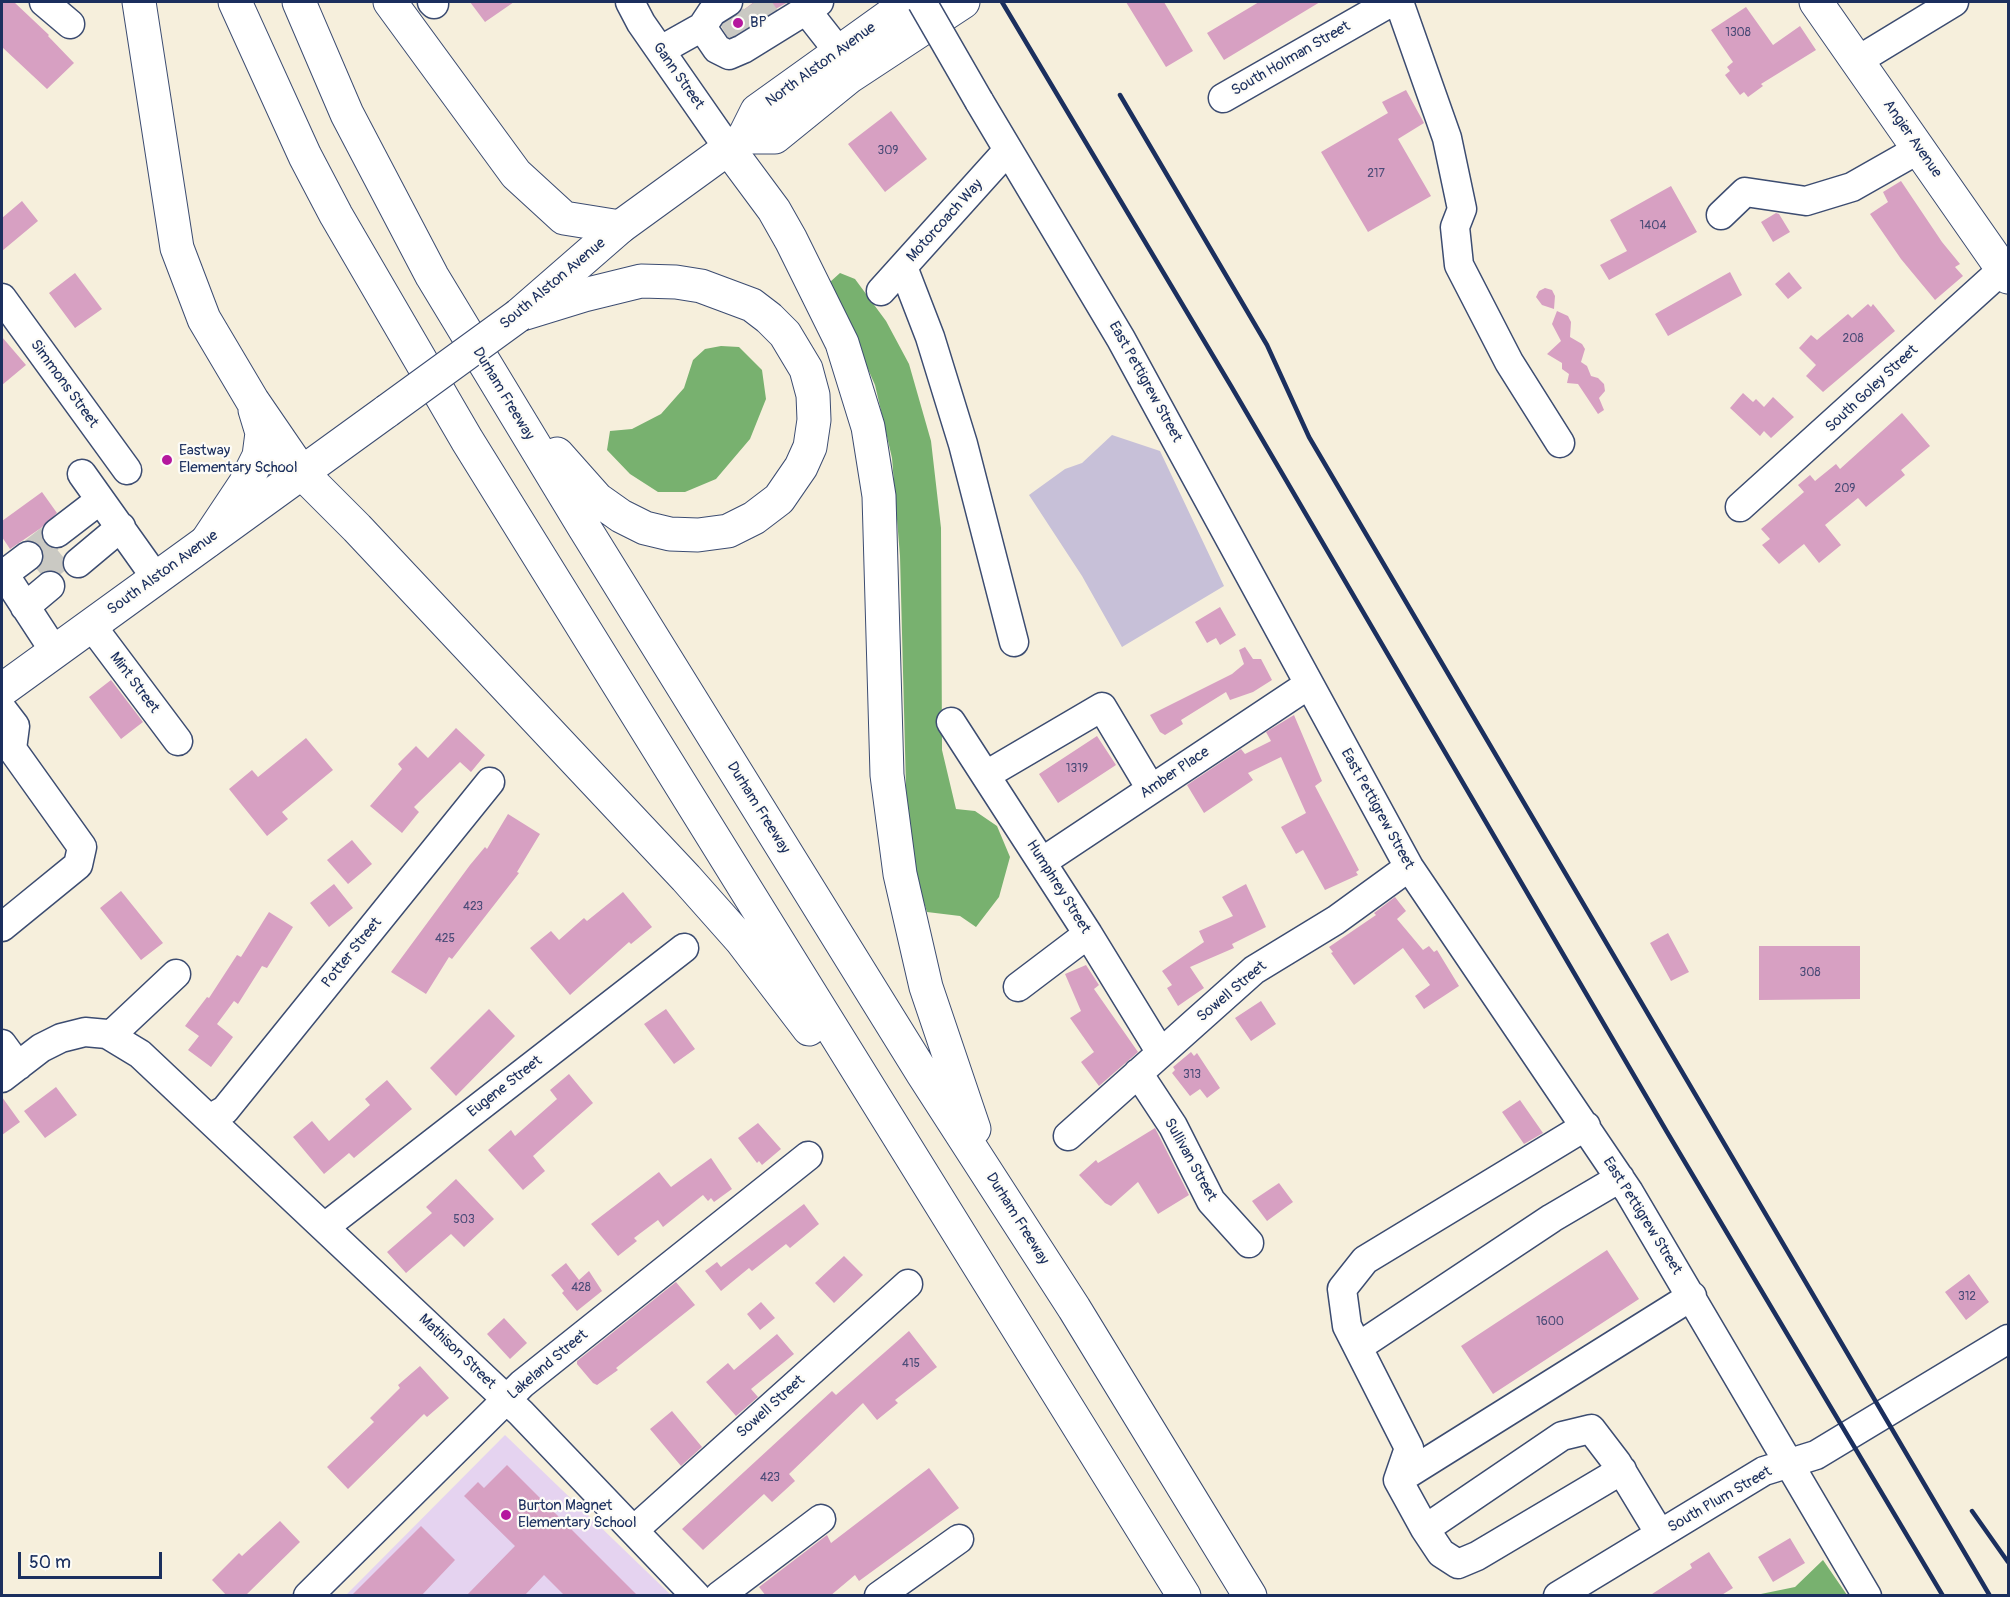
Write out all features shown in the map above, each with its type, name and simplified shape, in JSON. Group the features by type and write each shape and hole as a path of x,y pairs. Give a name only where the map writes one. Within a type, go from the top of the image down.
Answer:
{"main road":[{"path":"139,2 177,248 204,319 252,400 302,473 357,528 686,878 741,940 843,1076 894,1128"},
{"path":"235,2 305,156 386,303 510,508 1184,1596"},
{"name":"Durham Freeway","path":"299,2 347,114 399,216 504,396 923,1074 990,1176 1250,1596"},
{"path":"390,2 516,174 564,218 620,227"},
{"name":"North Alston Avenue","path":"736,143 757,111 909,2"},
{"path":"963,2 849,77 775,137 736,143 791,240 842,343 866,416 876,465 879,496 887,775 900,874 926,987 990,1176"},
{"name":"Angier Avenue","path":"1816,2 2006,273"},
{"name":"South Alston Avenue","path":"2,690 519,315 620,227 736,143"},
{"path":"504,396 597,499 621,516 645,528 670,534 715,534 728,531 754,518 779,499 790,485 810,447 814,420 813,395 799,354 770,318 729,295 676,282 641,282 584,295 519,315"},
{"path":"207,541 245,484 259,456 262,433 252,400"}],"street":[{"path":"44,2 70,24"},
{"name":"Gann Street","path":"630,2 641,23 661,50 736,143"},
{"name":"East Pettigrew Street","path":"921,2 1121,339 1409,867 1620,1178 1692,1296 1867,1596"},
{"name":"South Holman Street","path":"1223,98 1391,2"},
{"path":"1399,2 1447,138 1462,209 1455,227 1459,265 1509,362 1560,443"},
{"path":"1857,61 1954,2"},
{"path":"661,50 702,27 712,12 735,20 797,11 839,51"},
{"path":"702,27 717,49 729,55 735,20"},
{"path":"1721,215 1745,192 1806,201 1852,187 1919,149"},
{"name":"Motorcoach Way","path":"880,291 1008,150"},
{"path":"903,267 930,337 963,444 1014,642"},
{"name":"South Goley Street","path":"1740,507 2006,273"},
{"name":"Simmons Street","path":"2,298 11,330 127,470"},
{"path":"82,474 156,578"},
{"path":"68,548 111,514"},
{"path":"20,600 40,571 4,574 20,600 55,652"},
{"name":"Mint Street","path":"91,625 178,741"},
{"name":"Amber Place","path":"1042,862 1308,685"},
{"path":"986,775 1102,707 1151,789"},
{"path":"2,709 15,726 12,749 82,848 78,865 2,927"},
{"name":"Humphrey Street","path":"951,722 1088,934 1161,1053"},
{"name":"Potter Street","path":"209,1119 225,1110 490,782"},
{"name":"Sowell Street","path":"1068,1136 1254,970 1336,920 1409,867"},
{"path":"1017,987 1088,934"},
{"name":"Eugene Street","path":"326,1226 684,948"},
{"path":"7,1063 61,1038 85,1032 110,1036 176,974"},
{"name":"Mathison Street","path":"110,1036 140,1054 326,1226 506,1399 696,1596"},
{"name":"Sullivan Street","path":"1138,1073 1173,1126 1211,1201 1249,1243"},
{"path":"1586,1126 1365,1260 1342,1289 1347,1326 1409,1448 1398,1480 1425,1530 1441,1553 1458,1564 1477,1556 1622,1470"},
{"name":"Lakeland Street","path":"308,1596 506,1399 808,1156"},
{"path":"1358,1347 1552,1218 1620,1178"},
{"name":"Sowell Street","path":"634,1530 908,1284"},
{"path":"1398,1480 1692,1296"},
{"name":"South Plum Street","path":"1558,1596 1764,1471 1816,1455 2006,1348"},
{"path":"1425,1530 1562,1436 1591,1429 1622,1470 1660,1534"},
{"path":"719,1596 821,1519"},
{"path":"879,1596 959,1539"}],"shaded area":[{"path":"1112,435 1160,451 1224,586 1122,647 1082,576 1029,495 1065,469 1082,463"},
{"name":"Burton Magnet Elementary School","path":"505,1435 671,1595 345,1596"}],"green space":[{"path":"840,273 855,279 886,321 909,364 931,441 941,528 942,750 956,809 975,811 997,826 1010,857 999,897 976,927 960,916 927,912 918,884 907,826 900,556 892,458 875,385 830,282"},
{"path":"721,346 739,347 762,370 766,399 750,439 716,479 685,492 658,492 630,474 607,450 610,431 632,429 661,414 684,388 693,360 705,349"},
{"path":"1823,1560 1847,1595 1756,1595 1795,1587"}],"building":[{"path":"2,2 14,2 49,35 74,63 47,89 2,47"},
{"path":"470,2 514,2 485,22"},
{"name":"BP","path":"754,2 788,2 728,36 722,27 724,24"},
{"path":"1126,2 1164,2 1193,51 1166,67"},
{"path":"1259,2 1320,2 1224,60 1207,33"},
{"path":"1746,7 1773,45 1800,26 1816,50 1761,84 1763,86 1748,97 1744,92 1740,95 1725,75 1730,71 1727,67 1733,62 1711,30"},
{"path":"1406,90 1424,123 1398,139 1431,196 1368,232 1321,152 1388,113 1382,102"},
{"path":"891,111 927,159 885,192 848,144"},
{"path":"1901,181 1942,242 1960,264 1955,267 1963,276 1935,300 1901,259 1870,214 1888,202 1883,192"},
{"path":"1671,186 1697,232 1609,280 1600,265 1627,251 1610,220"},
{"path":"22,201 38,221 2,251 2,218"},
{"path":"1776,213 1779,214 1790,232 1773,242 1761,222"},
{"path":"1730,272 1742,295 1668,336 1655,314"},
{"path":"1789,272 1802,288 1788,299 1775,284"},
{"path":"75,273 102,309 75,328 49,293"},
{"path":"1545,288 1552,290 1555,296 1554,309 1542,305 1536,297 1539,291"},
{"path":"1868,304 1871,307 1873,304 1895,331 1823,392 1806,376 1816,365 1799,348 1811,335 1817,340 1848,314 1852,318"},
{"path":"1557,311 1568,316 1571,322 1570,337 1582,344 1585,349 1581,362 1587,366 1591,376 1598,378 1604,384 1605,391 1599,398 1604,410 1598,414 1578,384 1567,383 1569,374 1562,369 1562,363 1547,354 1561,341 1552,324"},
{"path":"2,337 26,365 2,385"},
{"path":"1743,393 1753,402 1756,399 1764,407 1773,397 1794,417 1771,438 1764,431 1760,436 1730,408"},
{"path":"1902,413 1930,446 1901,470 1905,475 1866,507 1858,498 1825,525 1841,545 1819,563 1804,544 1779,564 1762,545 1770,539 1761,529 1804,492 1798,485 1810,475 1815,481 1836,464 1840,469"},
{"path":"42,492 57,513 41,528 10,549 2,537 2,521"},
{"path":"1220,607 1236,635 1220,645 1216,638 1207,643 1195,622"},
{"path":"1245,647 1253,659 1261,659 1272,680 1253,692 1230,700 1226,692 1181,720 1183,724 1165,735 1160,732 1150,715 1232,674 1244,664 1239,650"},
{"path":"111,680 143,722 121,739 89,697"},
{"path":"1294,715 1322,781 1315,786 1359,870 1356,872 1358,875 1325,890 1303,850 1296,854 1281,827 1306,813 1281,757 1248,773 1253,780 1204,813 1187,785 1241,749 1245,754 1271,741 1266,732"},
{"path":"456,728 485,755 471,772 460,762 414,807 419,812 402,833 370,806 402,769 398,764 416,746 428,758"},
{"path":"1097,736 1116,765 1058,803 1039,774"},
{"path":"306,738 333,770 282,812 288,819 267,836 229,789 252,770 258,777"},
{"path":"508,814 540,834 517,872 519,873 452,959 449,957 426,994 391,972 470,865 485,847 487,849"},
{"path":"352,840 372,864 348,884 327,860"},
{"path":"334,884 353,908 329,927 310,903"},
{"path":"1246,884 1266,927 1232,944 1234,948 1190,967 1204,988 1178,1006 1167,988 1172,985 1162,971 1204,942 1199,931 1233,916 1222,897"},
{"path":"121,891 163,943 141,960 100,908"},
{"path":"623,892 652,927 631,944 629,942 570,995 530,948 551,931 559,940 584,918 587,921"},
{"path":"1395,897 1406,911 1397,919 1423,950 1429,946 1434,952 1437,950 1459,986 1424,1009 1415,996 1430,985 1403,948 1354,985 1329,947 1376,915 1374,913"},
{"path":"269,912 293,927 267,968 262,966 238,1004 234,1001 217,1024 233,1037 211,1067 188,1050 199,1036 185,1026 207,997 209,998 237,955 241,957"},
{"path":"1668,933 1689,972 1671,981 1650,943"},
{"path":"1759,946 1860,946 1860,999 1759,1000"},
{"path":"1086,965 1099,985 1094,989 1138,1052 1099,1086 1081,1062 1094,1052 1070,1018 1081,1011 1065,974"},
{"path":"1261,1001 1276,1024 1251,1041 1235,1018"},
{"path":"489,1009 515,1036 456,1096 430,1068"},
{"path":"666,1009 695,1049 674,1064 644,1024"},
{"path":"1191,1052 1194,1056 1197,1053 1220,1088 1207,1098 1200,1089 1190,1096 1172,1073 1175,1070 1173,1067"},
{"path":"569,1074 593,1103 533,1156 545,1171 523,1190 488,1150 511,1130 515,1136 557,1099 550,1090"},
{"path":"387,1080 412,1109 354,1158 349,1153 324,1174 293,1137 312,1121 329,1141 370,1105 365,1099"},
{"path":"56,1087 77,1115 45,1138 24,1111"},
{"path":"2,1097 20,1122 2,1135"},
{"path":"1520,1100 1543,1133 1524,1144 1502,1112"},
{"path":"758,1123 781,1149 762,1165 759,1161 757,1163 738,1138"},
{"path":"1155,1128 1189,1195 1158,1214 1138,1182 1111,1206 1105,1203 1079,1175 1096,1160 1098,1163"},
{"path":"711,1158 732,1189 714,1202 711,1198 708,1201 703,1195 663,1227 658,1220 634,1238 637,1241 618,1256 591,1224 659,1172 671,1187"},
{"path":"456,1179 494,1219 464,1247 451,1234 406,1273 387,1252 432,1213 426,1207"},
{"path":"1279,1183 1293,1202 1267,1221 1252,1201"},
{"path":"804,1204 819,1224 790,1248 786,1244 752,1271 749,1268 721,1291 705,1271 717,1262 721,1267"},
{"path":"1607,1250 1639,1299 1493,1394 1461,1346"},
{"path":"844,1256 863,1275 834,1303 815,1283"},
{"path":"566,1263 579,1280 589,1271 602,1291 577,1311 551,1275"},
{"path":"1969,1274 1989,1302 1966,1320 1945,1292"},
{"path":"676,1282 695,1305 616,1368 618,1370 597,1385 593,1383 577,1361"},
{"path":"761,1302 775,1318 760,1330 747,1314"},
{"path":"504,1318 527,1343 510,1359 487,1334"},
{"path":"909,1331 937,1367 895,1400 898,1403 877,1420 863,1403 789,1474 795,1481 772,1502 764,1494 703,1550 682,1529 832,1391 836,1395"},
{"path":"777,1334 794,1354 751,1389 758,1397 736,1416 706,1382 728,1363 734,1370"},
{"path":"420,1366 449,1398 427,1417 424,1414 348,1489 327,1467 374,1422 370,1418 400,1388 398,1385"},
{"path":"672,1411 702,1447 681,1466 650,1429"},
{"path":"507,1465 638,1596 565,1596 544,1575 524,1596 466,1596 515,1546 464,1496 478,1482 484,1488"},
{"path":"929,1468 959,1508 859,1581 855,1575 830,1596 766,1596 759,1587 827,1535 831,1543"},
{"path":"280,1521 300,1542 245,1596 227,1596 212,1580 239,1553 242,1556"},
{"path":"421,1526 455,1560 421,1596 351,1596"},
{"path":"1790,1538 1805,1563 1773,1582 1758,1557"},
{"path":"1709,1552 1733,1588 1720,1596 1649,1596 1692,1568 1690,1564"}],"tunnel":[{"path":"755,2 766,18"},
{"path":"731,15 741,33"},
{"path":"28,556 57,533"},
{"path":"40,573 69,549"}],"railway":[{"path":"1002,2 1231,386 1667,1132 1943,1596"},
{"path":"1120,95 1267,345 1309,437 1990,1596"},
{"path":"1972,1511 2008,1562"}],"place":[{"name":"BP","path":"738,23"},
{"name":"Eastway Elementary School","path":"167,460"},
{"name":"Burton Magnet Elementary School","path":"506,1515"}]}
